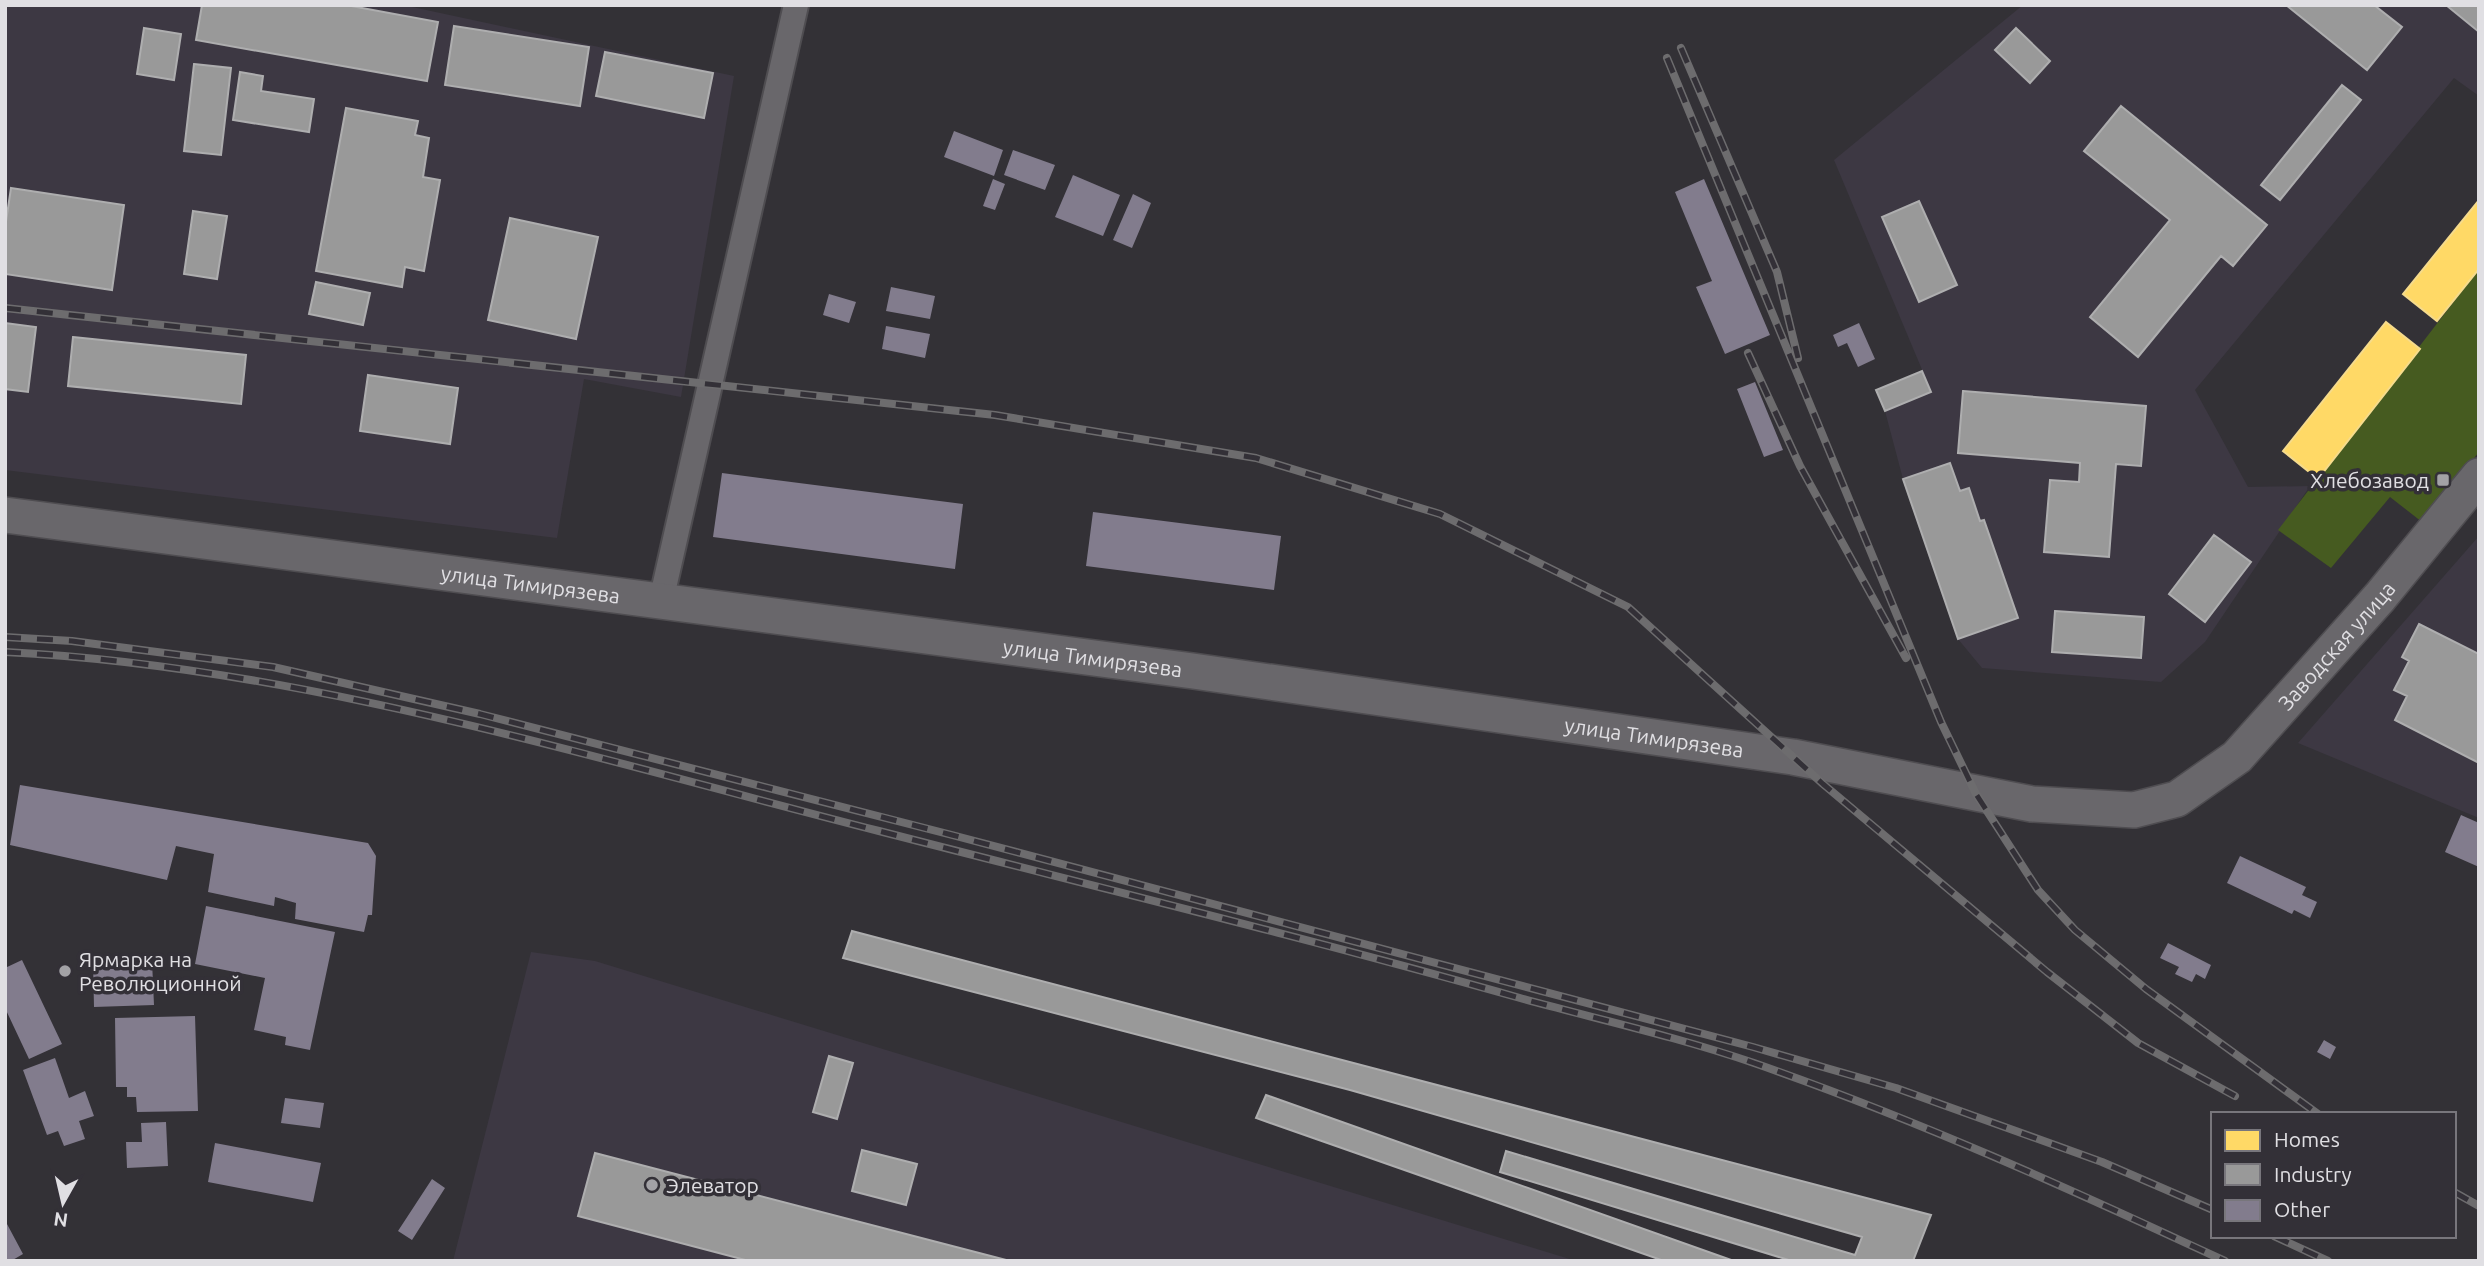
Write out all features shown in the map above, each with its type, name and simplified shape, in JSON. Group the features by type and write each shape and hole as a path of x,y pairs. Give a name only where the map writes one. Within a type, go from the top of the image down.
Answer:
{"main road":[{"name":"Заводская улица","path":"2177,799 2237,757 2379,597 2479,476"},
{"name":"улица Тимирязева","path":"5,515 1194,671 1793,757 2032,804 2134,810 2177,799"}],"street":[{"path":"661,601 796,5"}],"shaded area":[{"path":"5,5 403,5 734,76 681,397 584,379 557,538 5,470"},
{"path":"2023,5 2479,5 2479,96 2454,78 2195,390 2248,487 2310,486 2205,642 2161,682 1982,668 1958,639 1903,479 1885,411 1931,391 1834,160"},
{"path":"2479,536 2479,818 2298,743"},
{"path":"531,952 595,961 1576,1261 453,1261"}],"green space":[{"path":"2479,269 2479,452 2422,522 2390,497 2331,568 2278,530"}],"building: Homes":[{"path":"2479,200 2479,269 2437,321 2403,294"},
{"path":"2386,322 2420,349 2318,479 2283,451"}],"building: Industry":[{"path":"202,5 346,5 438,22 427,81 196,40"},
{"path":"2286,5 2374,5 2402,27 2367,70"},
{"path":"2446,5 2479,5 2479,32"},
{"path":"454,26 589,47 580,106 445,85"},
{"path":"144,28 181,34 174,80 137,74"},
{"path":"2016,28 2050,61 2030,83 1995,50"},
{"path":"605,52 713,73 704,118 596,96"},
{"path":"194,64 231,68 221,155 184,151"},
{"path":"240,72 263,76 261,91 314,99 309,132 233,120"},
{"path":"2342,85 2361,100 2280,200 2261,185"},
{"path":"2121,106 2267,225 2233,266 2221,256 2138,357 2090,317 2170,220 2084,151"},
{"path":"346,108 418,121 415,135 429,138 423,177 440,180 424,271 405,267 402,287 316,271"},
{"path":"11,188 124,205 112,290 5,274 5,228"},
{"path":"1919,201 1957,285 1919,302 1882,217"},
{"path":"193,211 227,216 217,279 184,274"},
{"path":"510,218 598,237 576,339 488,320"},
{"path":"316,282 370,293 363,325 309,314"},
{"path":"5,323 36,327 28,392 5,389"},
{"path":"73,337 246,355 241,404 68,386"},
{"path":"1922,371 1931,392 1885,411 1876,390"},
{"path":"368,375 458,388 450,444 360,431"},
{"path":"1963,391 2146,406 2141,466 2116,464 2109,557 2044,552 2050,480 2079,482 2080,463 1958,453"},
{"path":"1950,463 1960,491 1969,488 1980,521 1984,520 2018,618 1958,639 1903,479"},
{"path":"2214,535 2251,562 2205,622 2169,594"},
{"path":"2055,611 2144,617 2141,658 2052,652"},
{"path":"2419,624 2479,654 2479,763 2395,720 2407,696 2394,690 2409,661 2402,657"},
{"path":"852,931 1931,1215 1913,1261 1792,1261 1500,1172 1506,1151 1855,1255 1862,1237 1350,1090 843,958"},
{"path":"829,1056 853,1063 837,1119 813,1112"},
{"path":"1266,1095 1734,1261 1664,1261 1256,1118"},
{"path":"862,1150 917,1164 906,1205 852,1191"},
{"name":"Элеватор","path":"595,1153 1010,1261 749,1261 578,1216"}],"building: Other":[{"path":"954,131 1003,150 994,176 944,157"},
{"path":"1013,150 1055,165 1045,190 1004,175"},
{"path":"1073,175 1120,195 1103,236 1055,217"},
{"path":"993,179 1005,184 995,210 983,206"},
{"path":"1704,179 1770,335 1725,354 1696,287 1712,281 1675,192"},
{"path":"1133,194 1151,203 1132,248 1113,240"},
{"path":"891,287 935,296 930,319 886,311"},
{"path":"829,294 856,302 849,323 823,315"},
{"path":"1859,323 1875,359 1858,367 1847,343 1838,347 1833,335"},
{"path":"886,326 930,334 925,358 882,349"},
{"path":"1755,382 1783,450 1764,457 1737,389"},
{"path":"722,473 963,504 955,569 713,537"},
{"path":"1093,512 1281,536 1274,590 1086,566"},
{"path":"20,785 368,843 376,856 372,915 368,915 364,932 295,919 296,903 275,897 274,906 208,892 214,854 176,846 167,880 10,845"},
{"path":"2461,815 2479,823 2479,867 2445,852"},
{"path":"2240,856 2306,887 2302,895 2317,902 2310,918 2294,910 2292,914 2227,883"},
{"path":"206,906 335,932 310,1050 285,1045 286,1037 254,1030 265,978 195,964"},
{"path":"2168,943 2211,965 2205,979 2196,974 2192,982 2175,974 2179,967 2160,958"},
{"path":"22,960 62,1044 29,1059 5,1008 5,968"},
{"path":"152,961 154,1005 94,1007 93,963"},
{"path":"195,1016 198,1111 137,1112 136,1097 127,1097 127,1087 116,1087 115,1018"},
{"path":"2324,1040 2336,1047 2330,1059 2317,1052"},
{"path":"55,1058 69,1098 85,1091 94,1116 79,1121 85,1139 64,1146 58,1131 47,1135 23,1070"},
{"path":"285,1098 324,1103 320,1128 281,1123"},
{"path":"166,1122 168,1166 127,1168 126,1142 142,1142 141,1123"},
{"path":"215,1143 321,1163 313,1202 208,1182"},
{"path":"432,1179 445,1188 412,1240 398,1231"},
{"path":"7,1224 23,1254 11,1261 5,1261"}],"railway":[{"path":"1681,48 1777,272 1798,358"},
{"path":"1667,58 1941,722 1976,794 2038,890 2075,930 2146,989 2315,1112"},
{"path":"5,308 995,415 1256,458 1440,514 1628,607 1823,784 2047,972 2138,1043 2235,1096"},
{"path":"1748,353 1800,466 1906,658"},
{"path":"5,637 72,641 273,667 480,714 952,835 1753,1047 1896,1088 2102,1162 2211,1209"},
{"path":"5,652 117,661 227,676 446,720 1280,933 1667,1037 1754,1063 1874,1107 2051,1181 2225,1261"},
{"path":"2456,1193 2479,1206"},
{"path":"2278,1238 2328,1261"}],"place":[{"name":"Хлебозавод","path":"2443,480"},
{"name":"Ярмарка на Революционной","path":"65,971"},
{"name":"Элеватор","path":"652,1185"}]}
